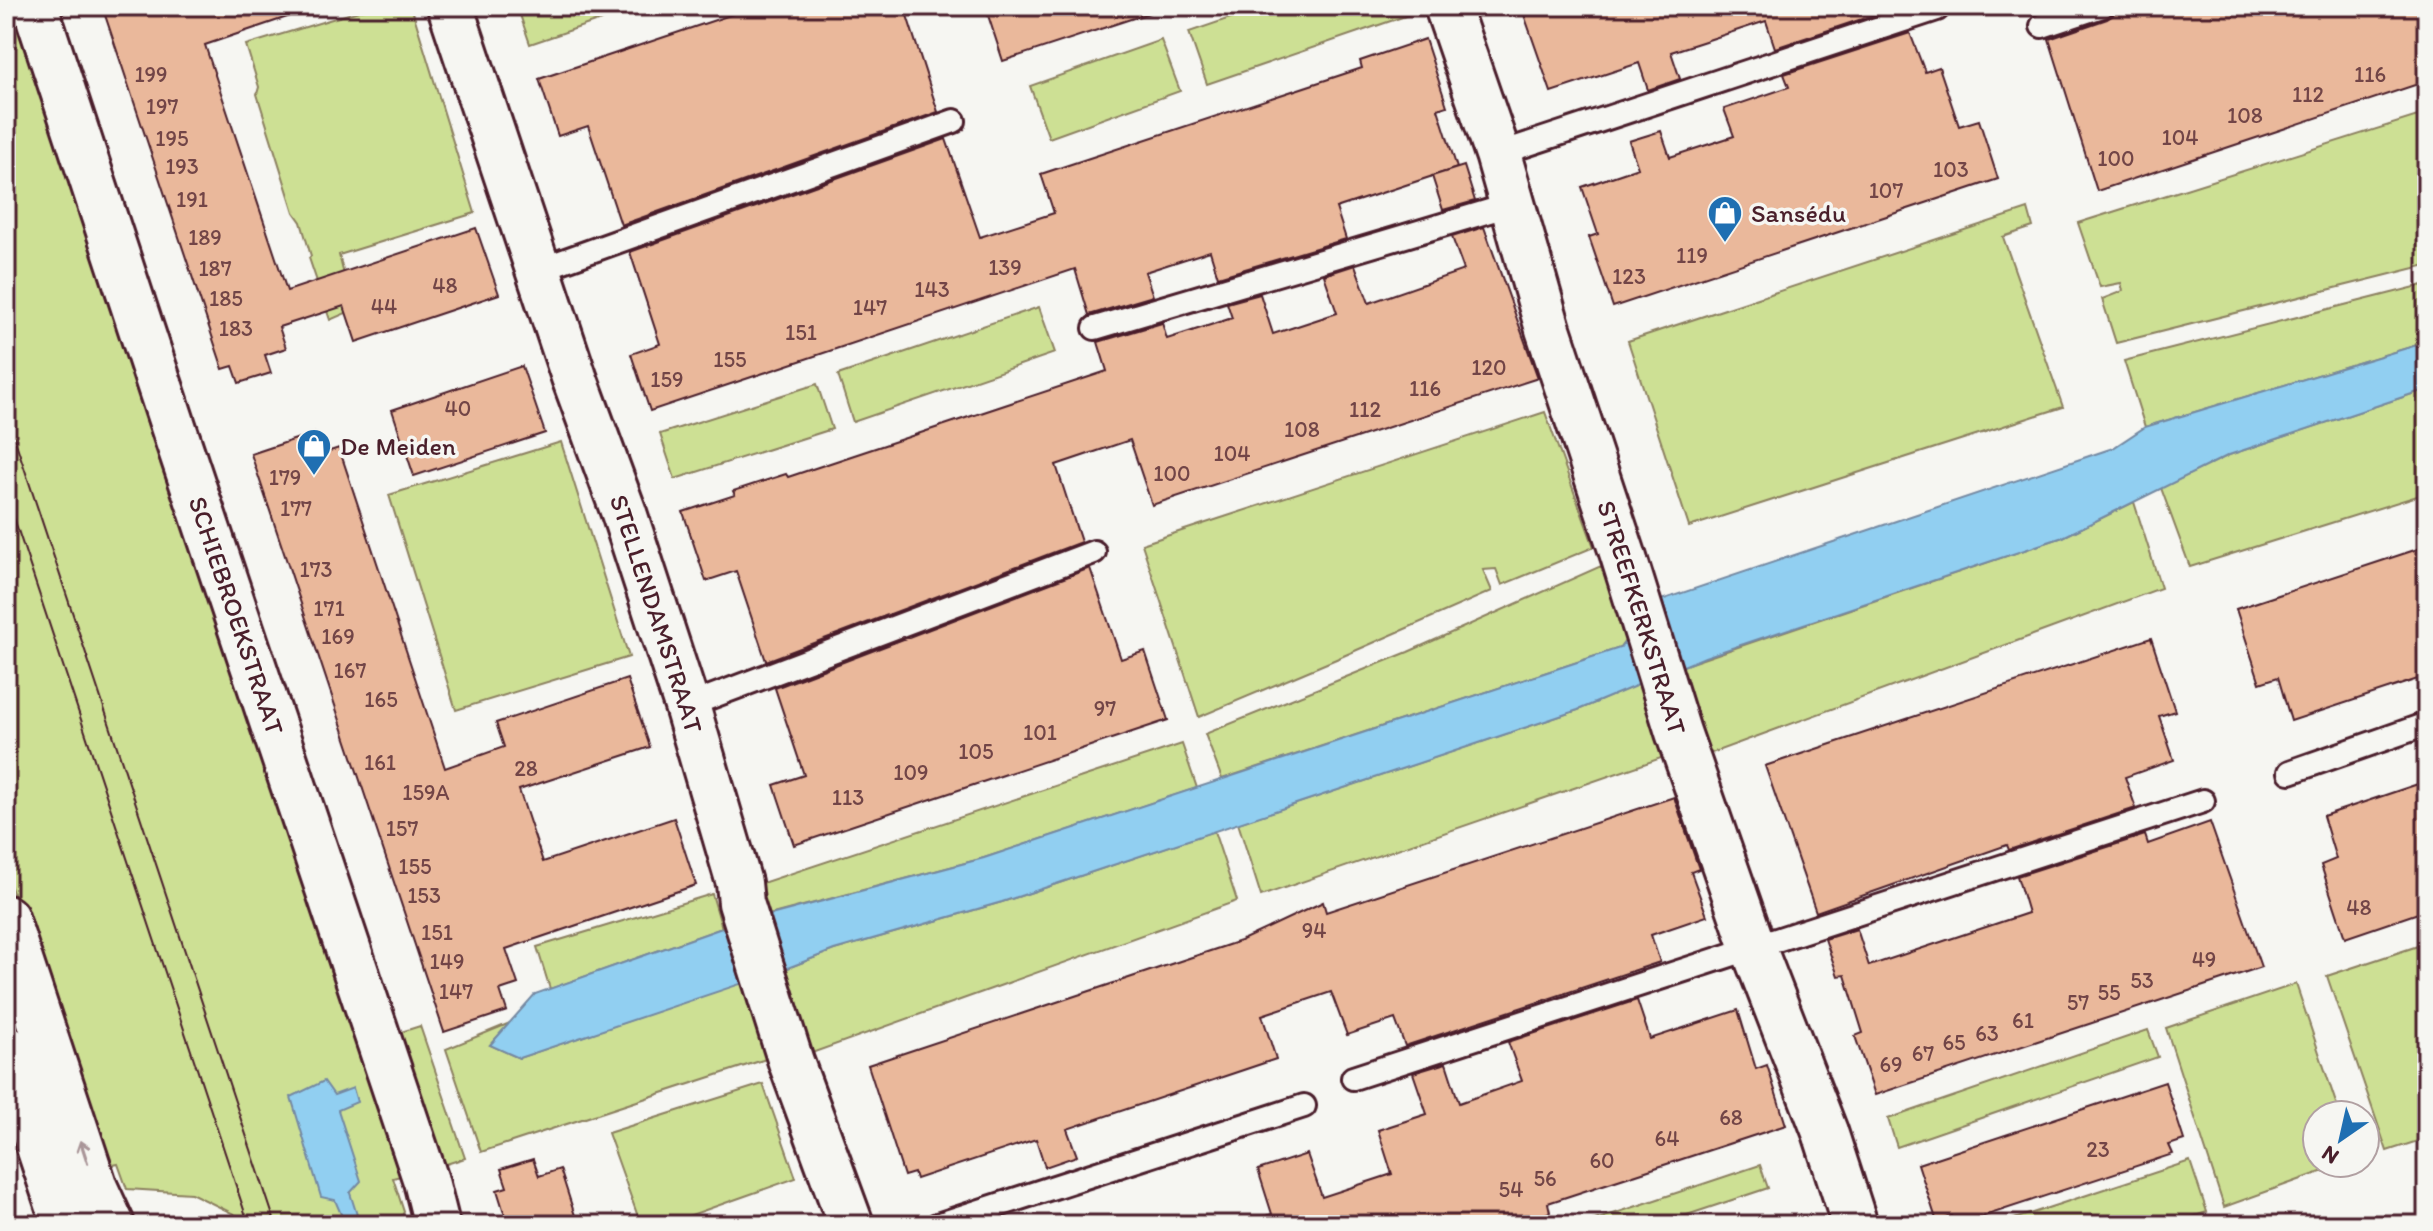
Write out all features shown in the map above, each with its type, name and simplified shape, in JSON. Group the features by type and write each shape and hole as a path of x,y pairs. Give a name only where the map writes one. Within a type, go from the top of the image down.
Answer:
{"street":[{"name":"SCHIEBROEKSTRAAT","path":"35,6 426,1181 437,1225"},
{"name":"STELLENDAMSTRAAT","path":"450,6 574,377 624,513 687,706 739,883 741,903 787,1048 851,1225"},
{"name":"STREEFKERKSTRAAT","path":"1447,6 1498,154 1548,329 1678,732 1753,947 1825,1132 1855,1225"},
{"path":"6,918 95,1188 112,1225"},
{"path":"6,1048 65,1225"}],"lane":[{"path":"2042,26 2102,6"},
{"path":"1498,154 1937,9"},
{"path":"538,270 954,121"},
{"path":"1095,328 1513,204"},
{"path":"687,706 1094,552"},
{"path":"2290,772 2427,724"},
{"path":"1353,1078 2203,801"},
{"path":"937,1225 1304,1106"}],"green space":[{"path":"6,6 10,6 404,1175 393,1178 404,1212 397,1224 256,1225 191,1193 127,1189 118,1164 104,1167 6,872"},
{"path":"375,6 411,6 475,213 339,255 353,310 330,320 309,258 301,222 294,212 257,94 259,87 246,45"},
{"path":"517,6 642,6 530,44"},
{"path":"1265,6 1412,6 1414,13 1207,84 1189,32"},
{"path":"1161,40 1180,91 1049,138 1030,86"},
{"path":"2427,113 2427,265 2116,343 2102,299 2123,291 2121,283 2100,287 2078,223"},
{"path":"2028,209 2033,227 2003,237 2063,407 1689,527 1628,341"},
{"path":"2427,284 2427,342 2145,427 2124,361"},
{"path":"1039,307 1055,353 853,422 838,375"},
{"path":"817,384 832,429 675,479 660,434"},
{"path":"2427,389 2427,493 2190,567 2161,488 2229,455"},
{"path":"1545,412 1594,547 1502,585 1496,569 1483,570 1492,591 1199,717 1142,544"},
{"path":"561,442 629,657 456,710 389,495"},
{"path":"2134,502 2161,588 1709,754 1682,666 2063,537"},
{"path":"1601,566 1629,635 1620,648 1222,779 1205,734 1408,652"},
{"path":"1641,683 1667,756 1261,896 1238,823 1578,710"},
{"path":"1182,744 1197,788 984,858 765,916 753,886"},
{"path":"1214,831 1237,901 809,1054 785,969 834,950 1002,902"},
{"path":"712,894 722,928 550,989 537,947"},
{"path":"2427,943 2427,1138 2387,1151 2381,1134 2381,1099 2369,1099 2327,976"},
{"path":"743,982 769,1058 481,1152 446,1049 510,1023 490,1045 519,1058"},
{"path":"2296,984 2335,1099 2301,1099 2302,1179 2224,1207 2166,1028"},
{"path":"420,1026 465,1158 440,1166 395,1034"},
{"path":"2148,1030 2158,1057 1897,1147 1888,1119"},
{"path":"763,1084 796,1178 663,1225 641,1225 608,1133"},
{"path":"2190,1161 2207,1212 2168,1225 1996,1225"},
{"path":"1760,1165 1768,1188 1657,1225 1580,1225"}],"water":[{"path":"2427,342 2427,389 2229,455 2063,537 1705,657 1578,710 1002,902 834,950 519,1058 490,1045 535,994 722,928 984,858 1620,648 1658,601 2113,448 2145,427"},
{"path":"324,1081 334,1095 353,1088 357,1102 338,1110 361,1181 350,1193 357,1215 343,1219 335,1200 321,1197 291,1097"}],"building":[{"path":"102,6 301,6 302,12 205,45 287,291 476,228 499,294 356,342 344,306 279,327 286,348 265,355 271,373 239,383 233,366 223,369"},
{"path":"757,6 904,6 938,112 621,225 588,126 558,136 539,79"},
{"path":"985,6 1148,6 1149,13 1003,61"},
{"path":"1521,6 1901,6 1775,48 1766,21 1671,52 1680,79 1648,90 1639,63 1551,92"},
{"path":"2116,6 2427,6 2427,81 2097,191 2049,39 2107,19 2113,15"},
{"path":"1910,33 1925,72 1939,67 1959,126 1979,120 1998,179 1613,307 1589,237 1598,234 1582,187 1638,168 1629,141 1661,131 1670,157 1734,136 1724,109 1789,87 1784,74"},
{"path":"1425,39 1447,106 1438,109 1457,168 1336,208 1346,239 1218,277 1210,251 1145,272 1153,296 1089,315 1075,269 650,411 631,354 660,344 630,252 946,139 980,237 1054,213 1041,174 1362,68 1360,61"},
{"path":"1464,166 1475,201 1443,210 1432,176"},
{"path":"1484,227 1538,378 1152,505 1130,440 1056,465 1081,542 766,661 736,571 706,581 683,512 735,495 733,491 786,474 788,477 1107,371 1098,342 1162,323 1167,339 1232,318 1227,303 1260,294 1273,334 1337,313 1324,275 1355,265 1369,303 1464,270 1452,237"},
{"path":"522,366 545,433 414,476 392,410"},
{"path":"314,433 321,454 339,448 445,768 504,747 496,723 627,679 650,747 519,790 543,862 674,818 696,885 506,949 518,984 500,990 507,1011 444,1032 251,454"},
{"path":"2427,546 2427,676 2291,721 2278,677 2260,683 2236,609"},
{"path":"1090,568 1121,659 1145,651 1168,720 794,845 774,785 804,775 775,688"},
{"path":"2151,638 2175,711 2159,716 2174,760 2125,777 2136,808 2009,850 2007,845 1816,912 1765,766"},
{"path":"2427,781 2427,910 2345,938 2321,865 2336,859 2323,816"},
{"path":"1674,797 1699,869 1691,872 1707,916 1651,935 1660,962 1405,1046 1395,1019 1347,1035 1331,992 1262,1015 1276,1059 1067,1129 1077,1156 1045,1167 1036,1139 916,1179 914,1173 904,1176 868,1065 1240,941 1323,902 1326,912"},
{"path":"2210,822 2261,967 1875,1095 1855,1036 1863,1033 1845,975 1838,976 1825,939 1857,929 1869,966 2028,913 2017,876 2145,835 2148,844"},
{"path":"1637,1000 1650,1039 1738,1010 1756,1069 1767,1065 1786,1125 1548,1203 1550,1212 1522,1225 1258,1225 1257,1219 1272,1214 1258,1170 1307,1154 1322,1197 1392,1174 1378,1130 1427,1114 1413,1073 1446,1063 1459,1103 1522,1081 1508,1042"},
{"path":"2165,1082 2184,1140 2169,1145 2173,1154 1957,1225 1952,1216 1937,1222 1918,1164"},
{"path":"533,1159 539,1176 560,1169 578,1225 508,1225 497,1190 507,1187 501,1169"}],"tram line":[{"path":"6,413 276,1225"},
{"path":"6,494 249,1225"}],"place":[{"name":"Sansédu","path":"1725,244"},
{"name":"De Meiden","path":"314,477"}]}
